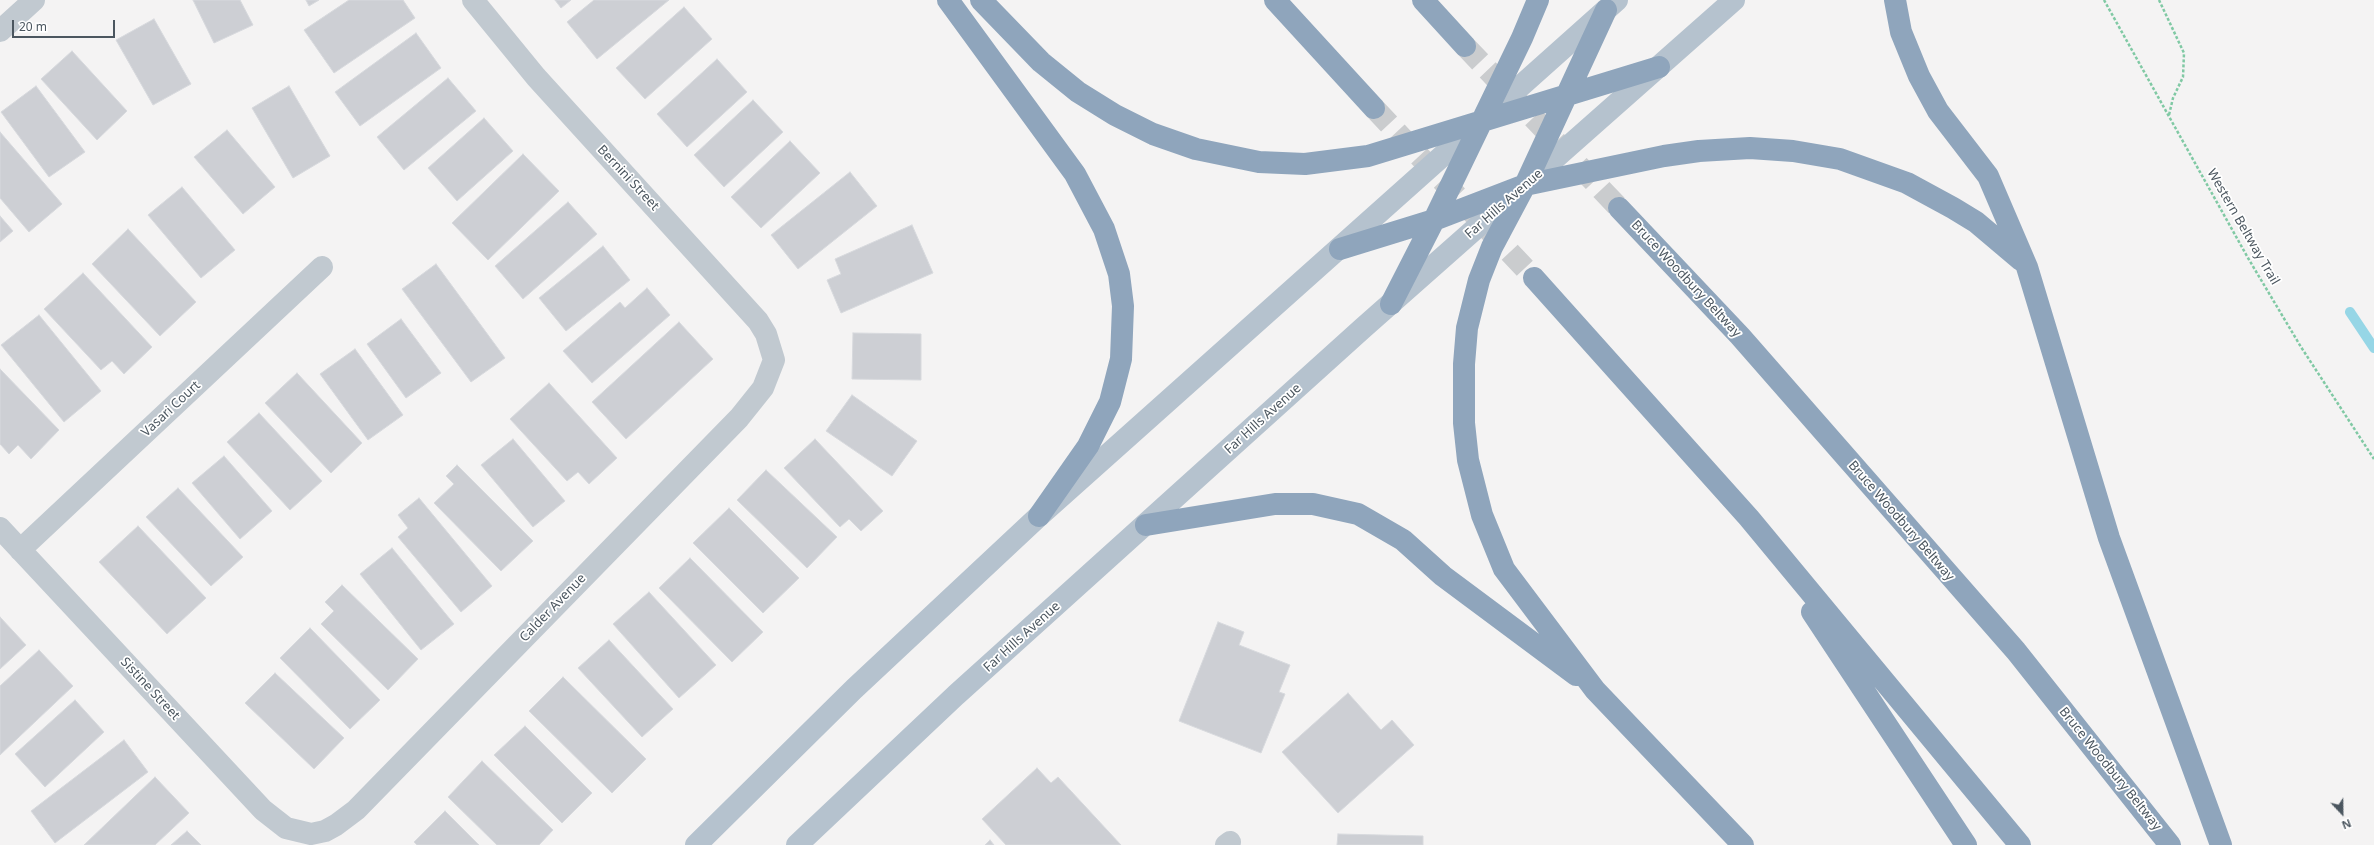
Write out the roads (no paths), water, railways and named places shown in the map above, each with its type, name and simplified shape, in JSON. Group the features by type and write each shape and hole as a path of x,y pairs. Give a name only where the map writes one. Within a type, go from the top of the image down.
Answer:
{"highway":[{"path":"948,0 1075,174 1104,228 1119,274 1123,317 1121,359 1110,402 1088,446 1039,516"},
{"path":"981,0 1041,62 1078,92 1115,116 1153,134 1189,146 1237,159 1259,162 1305,164 1347,160 1388,151 1659,67"},
{"path":"1275,0 1374,108"},
{"path":"1423,0 1465,46"},
{"path":"1391,304 1434,220 1522,38 1538,0"},
{"path":"1895,0 1901,32 1919,76 1938,111 1988,176 2027,267 2109,538 2221,845"},
{"path":"1612,5 1565,97 1525,185 1492,247 1477,286 1468,328 1463,382 1464,422 1468,460 1476,496 1496,552 1504,569 1595,690 1743,845"},
{"path":"1340,249 1434,220 1525,185 1650,158 1732,148 1771,149 1818,154 1885,174 1907,183 1953,208 2007,247 2027,267"},
{"name":"Bruce Woodbury Beltway","path":"1619,208 1740,336 2016,651 2170,845"},
{"path":"1534,278 1749,518 2020,845"},
{"path":"1146,525 1274,504 1313,504 1358,514 1403,540 1443,576 1595,690"},
{"path":"1749,518 1966,845"}],"main road":[{"name":"Far Hills Avenue","path":"797,845 956,695 1391,304 1734,0"},
{"path":"696,845 854,689 1039,516 1612,5"}],"street":[{"path":"0,31 34,0"},
{"name":"Bernini Street","path":"473,0 536,77 748,308 766,334 774,360"},
{"name":"Vasari Court","path":"20,550 322,267"},
{"name":"Calder Avenue","path":"311,834 324,831 336,825 346,818 367,798 739,418 763,388 774,360"},
{"name":"Sistine Street","path":"0,528 263,810 286,828 311,834"}],"waterway":[{"path":"2350,312 2374,348"}],"tunnel":[{"path":"1465,46 1619,208"},
{"path":"1374,108 1534,278"}]}
